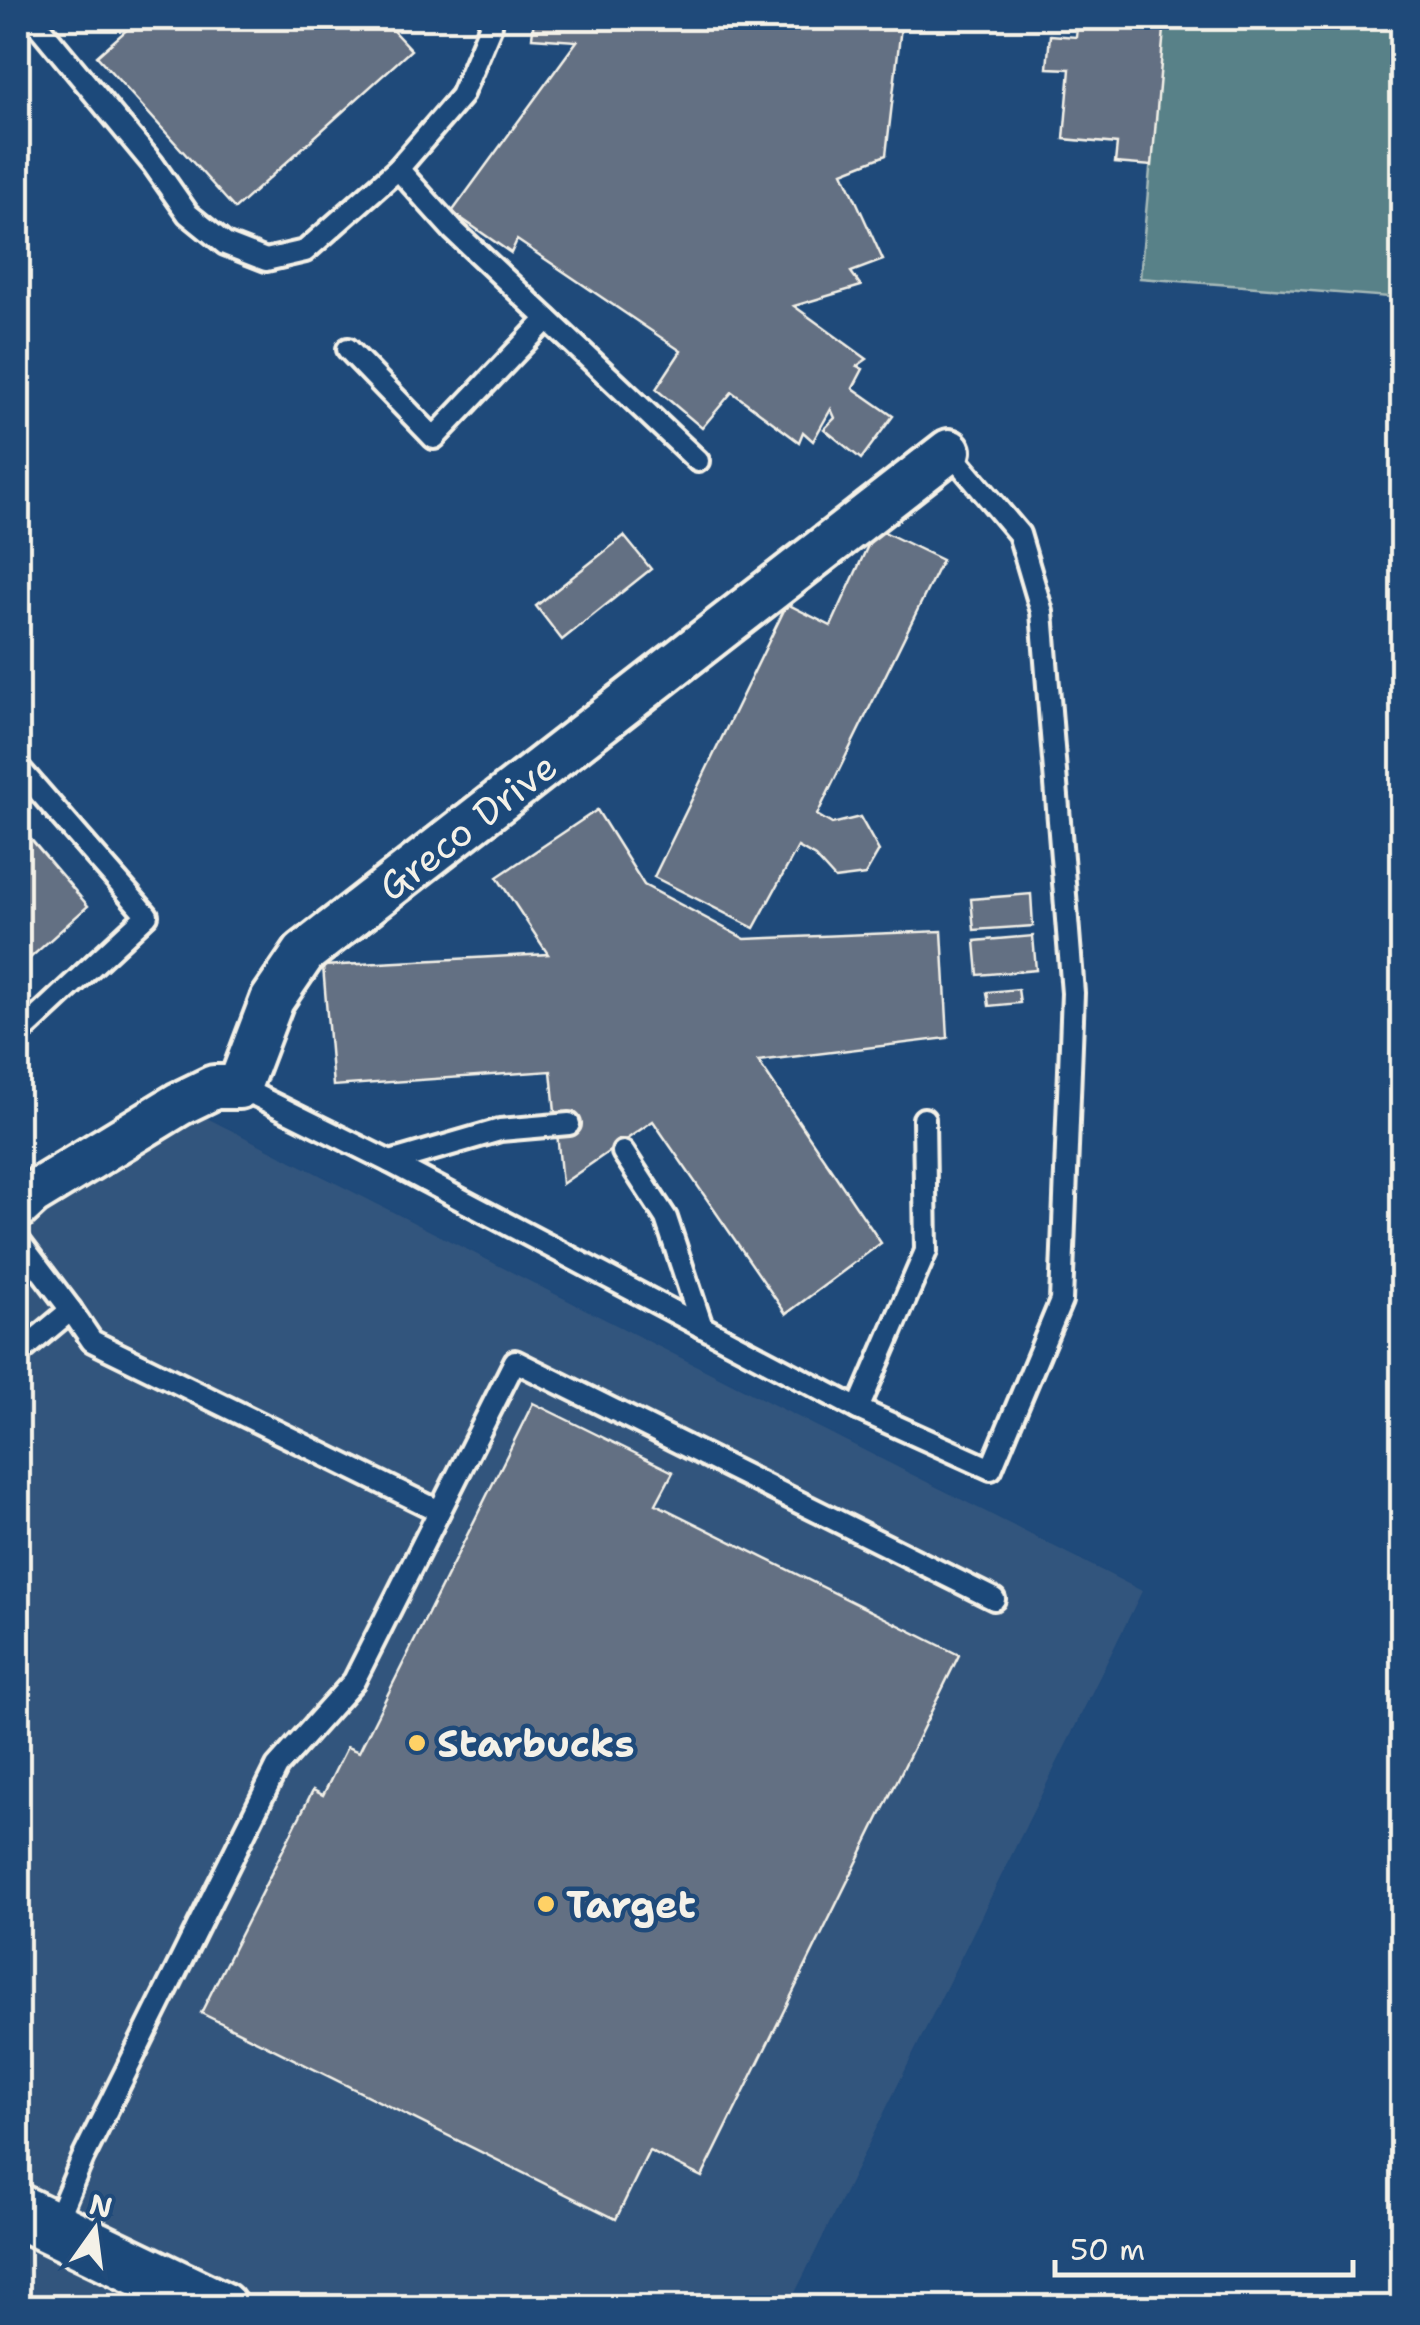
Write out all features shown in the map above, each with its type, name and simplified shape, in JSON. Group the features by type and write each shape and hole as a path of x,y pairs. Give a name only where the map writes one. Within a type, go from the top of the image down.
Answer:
{"street":[{"name":"Greco Drive","path":"239,1087 272,1000 304,953 950,450"},
{"path":"18,1207 32,1194 179,1104 214,1087 239,1087"},
{"path":"36,2219 220,2308"}],"lane":[{"path":"32,18 153,164 188,214 226,244 266,260 306,250 398,169 462,96 490,20"},
{"path":"398,169 453,230 698,461"},
{"path":"348,349 434,438 547,319"},
{"path":"239,1087 390,1162 858,1409 991,1469 1061,1301 1073,994 1042,612 1018,534 950,450"},
{"path":"18,766 147,916 18,1035"},
{"path":"858,1409 926,1251 924,1119"},
{"path":"390,1162 500,1130 569,1124"},
{"path":"623,1152 666,1218 702,1327"},
{"path":"18,1240 92,1341 439,1511"},
{"path":"18,1354 70,1310"},
{"path":"36,2219 83,2158 277,1767 354,1681 514,1361 994,1599"}],"shaded area":[{"path":"179,1104 1142,1591 788,2307 18,2307 18,1207"}],"green space":[{"path":"1164,18 1402,18 1402,298 1140,278"}],"building":[{"path":"140,18 381,18 411,50 235,209 97,56"},
{"path":"534,18 902,18 886,155 843,172 883,260 851,272 861,286 794,306 867,359 857,366 863,369 853,388 893,416 861,459 824,429 835,418 831,409 813,441 803,432 799,442 732,392 702,428 656,389 681,351 517,240 511,253 452,212 577,41 532,38"},
{"path":"1078,18 1165,18 1152,166 1115,163 1117,144 1064,139 1070,69 1047,68 1050,35 1076,37"},
{"path":"876,528 942,560 817,815 832,824 860,817 879,851 865,875 835,879 815,857 798,847 754,928 654,877 787,604 831,626"},
{"path":"624,536 651,569 562,640 536,606"},
{"path":"597,810 644,885 745,939 942,931 948,1038 758,1061 881,1243 786,1314 653,1121 562,1184 551,1071 333,1086 323,966 548,954 497,877"},
{"path":"18,824 88,906 18,969"},
{"path":"1031,894 1033,926 974,930 971,899"},
{"path":"1033,936 1036,970 978,975 975,941"},
{"path":"1018,989 1020,1003 989,1006 987,992"},
{"name":"Target","path":"533,1403 673,1472 656,1504 959,1655 702,2177 649,2151 616,2219 201,2013 313,1790 323,1795 347,1747 359,1752"}],"place":[{"name":"Starbucks","path":"417,1743"},
{"name":"Target","path":"546,1904"}]}
